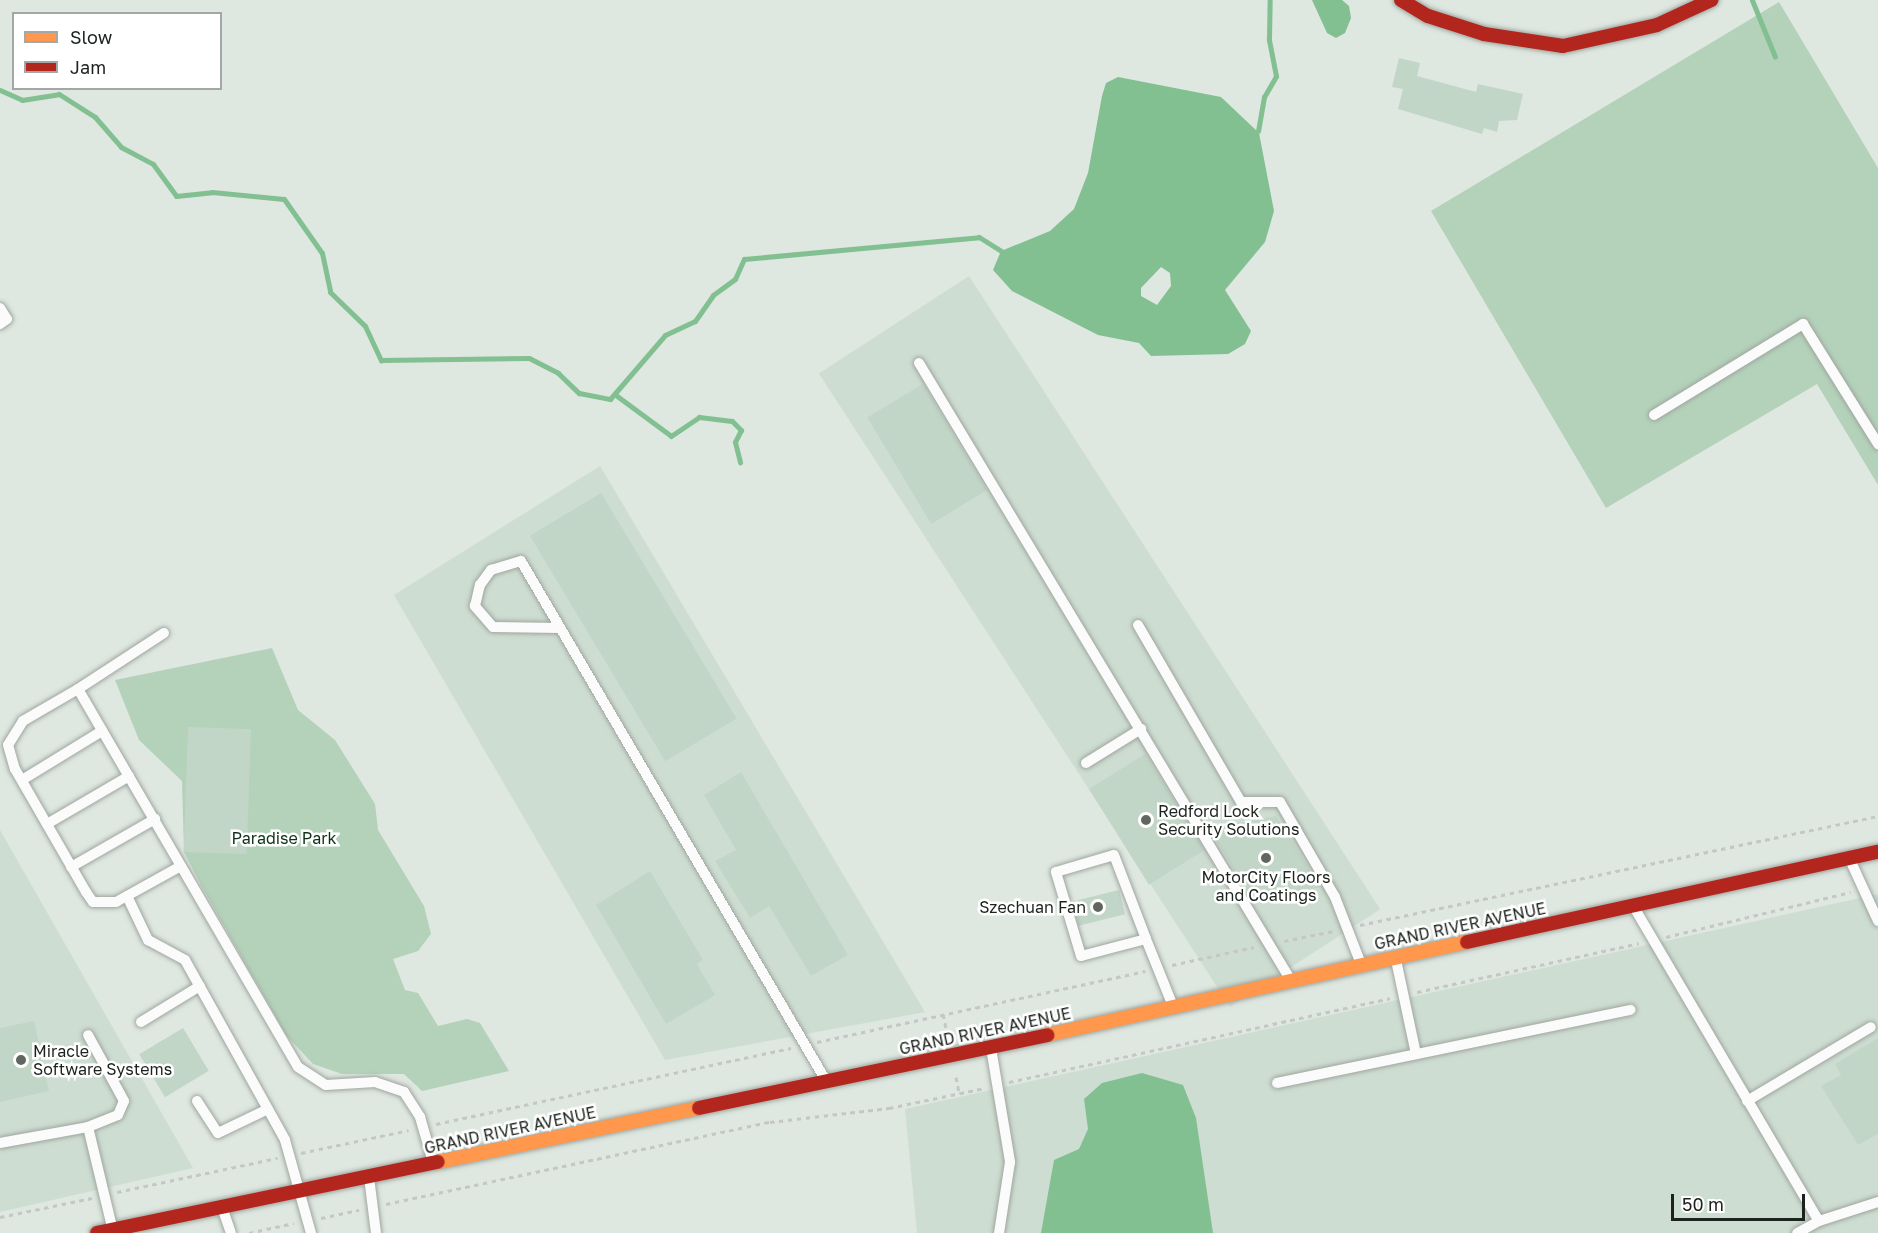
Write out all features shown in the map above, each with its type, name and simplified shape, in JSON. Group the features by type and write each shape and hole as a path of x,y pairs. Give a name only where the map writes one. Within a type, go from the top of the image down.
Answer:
{"main road":[{"path":"1401,0 1428,16 1484,34 1563,46 1658,25 1711,0"},
{"name":"GRAND RIVER AVENUE","path":"106,1232 991,1047 1878,852"}],"lane":[{"path":"0,308 8,319 0,324"},
{"path":"1654,415 1803,324 1878,444"},
{"path":"918,363 1141,729 1290,980"},
{"path":"560,628 493,627 475,606 480,585 490,570 520,561 560,628 827,1082"},
{"path":"1138,625 1241,802 1280,802 1347,928 1362,964"},
{"path":"164,633 13,732 10,757 46,824 93,902 109,904 181,866"},
{"path":"78,689 298,1066 326,1085 392,1085 413,1102 433,1162"},
{"path":"1086,763 1141,729"},
{"path":"22,780 102,731"},
{"path":"46,824 129,776"},
{"path":"71,867 155,819"},
{"path":"1146,939 1081,956 1056,872 1113,855 1173,1006"},
{"path":"1849,858 1878,921"},
{"path":"127,896 148,940 185,960 268,1109 290,1155 311,1233"},
{"path":"1632,905 1819,1221"},
{"path":"1395,957 1416,1054"},
{"path":"141,1022 200,986"},
{"path":"1277,1083 1631,1010"},
{"path":"1747,1101 1871,1027"},
{"path":"0,1143 88,1128 118,1114 124,1101 88,1035"},
{"path":"991,1047 1010,1162 999,1233"},
{"path":"197,1101 218,1133 268,1109"},
{"path":"88,1128 104,1195 106,1232"},
{"path":"369,1176 376,1233"},
{"path":"1797,1233 1819,1221 1878,1202"},
{"path":"222,1207 231,1233"}],"path":[{"path":"0,1217 1269,944 1878,816"},
{"path":"249,1233 770,1122 890,1108 1653,940 1864,890"}],"shaded area":[{"path":"1312,0 1342,0 1349,6 1351,18 1345,33 1336,38 1327,33"},
{"path":"1118,77 1221,97 1259,133 1274,211 1265,242 1225,290 1251,331 1245,344 1228,354 1151,356 1139,343 1098,335 1012,291 993,270 1001,251 1050,231 1074,209 1088,173 1106,83","holes":["1161,267 1170,273 1171,286 1157,305 1141,296 1141,288"]},
{"path":"969,276 1380,909 1230,1007 819,373"},
{"path":"600,466 925,1012 665,1060 394,595"},
{"path":"0,830 193,1168 0,1212"},
{"path":"1878,894 1878,1233 917,1233 905,1109"},
{"path":"1142,1073 1183,1085 1196,1118 1213,1233 1041,1233 1054,1160 1079,1149 1088,1129 1084,1099 1102,1083"}],"green space":[{"path":"1779,2 1878,168 1878,485 1817,384 1606,508 1431,211"},
{"name":"Paradise Park","path":"272,648 298,710 335,740 375,804 378,830 424,906 431,934 418,951 393,959 405,990 418,993 438,1026 467,1019 480,1023 509,1071 422,1091 404,1074 342,1074 313,1064 286,1035 202,887 184,852 182,781 139,740 115,680"}],"building":[{"path":"1399,58 1420,63 1417,76 1476,92 1478,84 1523,94 1517,120 1499,121 1497,132 1484,128 1482,134 1398,109 1403,89 1392,87"},
{"path":"923,384 987,490 931,524 867,417"},
{"path":"601,493 736,718 665,761 530,536"},
{"path":"188,727 251,729 247,854 184,852"},
{"name":"Redford Lock Security Solutions","path":"1145,754 1205,850 1149,885 1089,789"},
{"path":"741,772 848,955 811,976 769,906 750,918 715,861 736,850 704,795"},
{"name":"MotorCity Floors and Coatings","path":"1276,816 1321,887 1254,902 1209,829"},
{"path":"650,871 703,960 697,964 715,995 666,1024 596,905"},
{"name":"Szechuan Fan","path":"1119,890 1125,914 1078,926 1072,902"},
{"name":"Miracle Software Systems","path":"34,1021 49,1091 0,1102 0,1028"},
{"path":"183,1028 209,1071 165,1097 139,1054"},
{"path":"1878,1038 1878,1134 1858,1145 1821,1086 1841,1075 1835,1064"}],"waterway":[{"path":"1258,131 1264,97 1276,76 1269,39 1270,0"},
{"path":"1752,0 1775,57"},
{"path":"0,90 22,100 59,94 95,117 121,147 153,164 176,196 212,192 284,199 322,253 330,292 365,326 381,360 529,358 558,373 579,393 610,399 665,335 695,321 713,295 735,279 744,259 979,237 1001,251"},
{"path":"617,396 671,436 699,417 732,421 741,430 735,442 740,462"}],"traffic: slow":[{"path":"1047,1035 1467,942"},
{"path":"438,1162 699,1108"}],"traffic: jam":[{"path":"1401,0 1428,16 1484,34 1563,46 1657,25 1711,0"},
{"path":"1467,942 1878,852"},
{"path":"699,1108 1047,1035"},
{"path":"97,1233 438,1162"}],"place":[{"name":"Redford Lock Security Solutions","path":"1146,820"},
{"name":"MotorCity Floors and Coatings","path":"1266,858"},
{"name":"Szechuan Fan","path":"1098,907"},
{"name":"Miracle Software Systems","path":"21,1060"}]}
